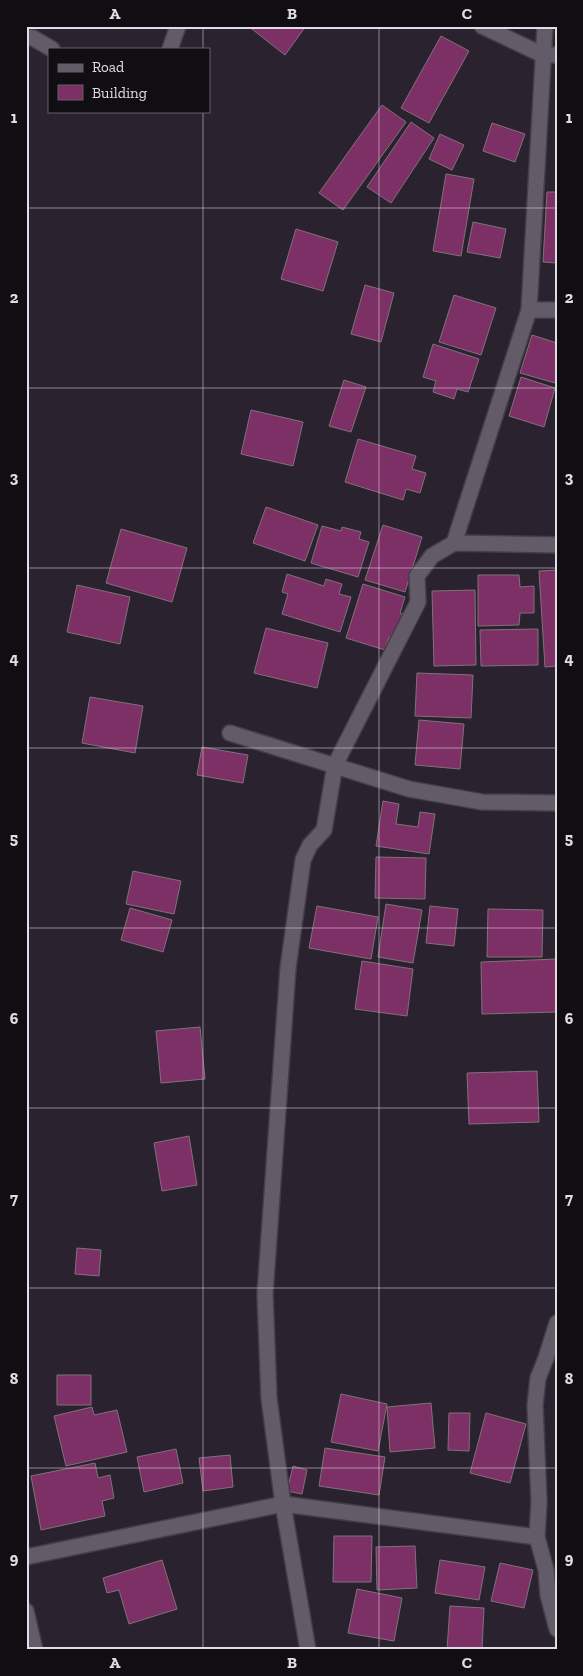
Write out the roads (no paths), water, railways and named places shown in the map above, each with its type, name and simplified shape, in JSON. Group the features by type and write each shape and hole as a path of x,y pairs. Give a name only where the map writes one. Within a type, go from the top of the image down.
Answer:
{"street":[{"path":"170,48 178,26"},
{"path":"482,26 550,55"},
{"path":"454,542 529,310 550,55 545,26"},
{"path":"26,37 33,38 50,48"},
{"path":"529,310 557,310"},
{"path":"308,1650 282,1504 269,1398 265,1294 288,968 303,860 310,844 324,830 336,765 418,602 418,576 432,556 454,542 557,545"},
{"path":"230,733 409,789 482,802 557,803"},
{"path":"557,1323 538,1378 535,1405 539,1502 537,1537 546,1570 548,1595 557,1629"},
{"path":"26,1557 282,1504 537,1537"},
{"path":"26,1612 35,1650"}]}
